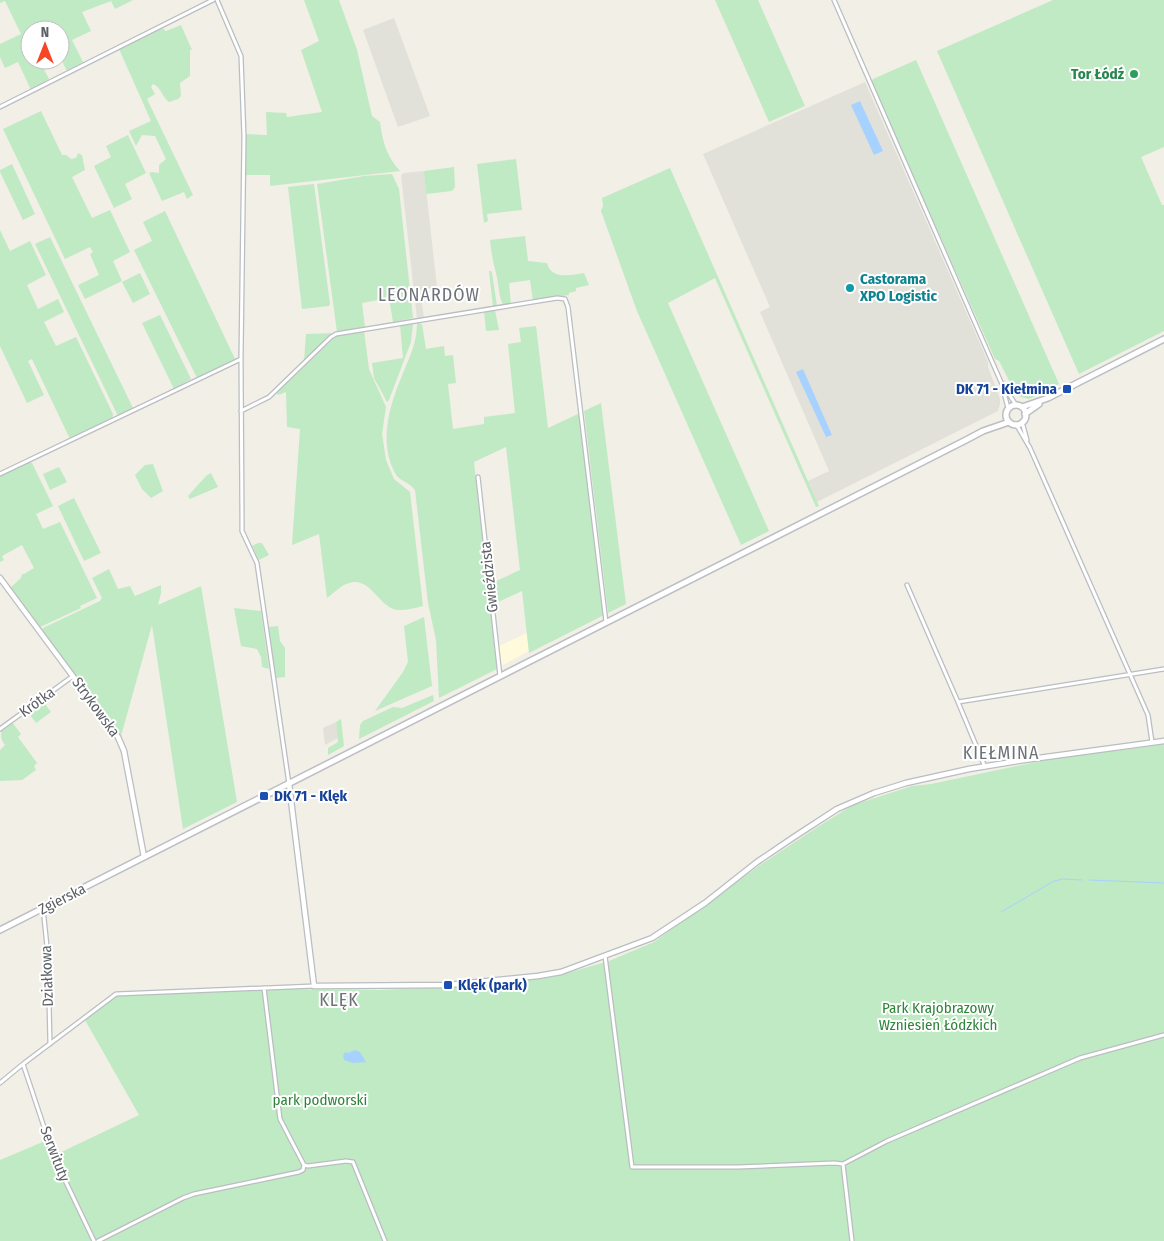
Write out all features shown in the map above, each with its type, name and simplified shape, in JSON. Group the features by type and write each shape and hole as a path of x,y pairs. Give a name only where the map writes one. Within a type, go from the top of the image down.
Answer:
{"main road":[{"path":"983,431 1009,422 1016,424 1022,422 1025,414 1048,398 1164,339"},
{"path":"1009,422 1006,415 1008,408 1048,398"},
{"path":"1019,406 1025,414"},
{"path":"983,431 1006,415"},
{"name":"Zgierska","path":"0,930 983,431"}],"street":[{"path":"0,107 212,0"},
{"path":"217,0 241,56 244,146 241,358 242,531 256,563 288,784 314,986"},
{"path":"834,0 1001,382 1008,408"},
{"path":"241,411 269,397 336,334 557,298 565,299 568,307 606,622"},
{"path":"0,474 241,358"},
{"path":"1001,382 1019,406"},
{"path":"1022,422 1030,448"},
{"path":"1016,424 1030,448 1131,675 1148,715 1152,743"},
{"name":"Gwieździsta","path":"478,477 500,676"},
{"name":"Strykowska","path":"0,578 116,734 122,746 144,857"},
{"path":"907,585 985,767"},
{"path":"958,702 1164,669"},
{"name":"Krótka","path":"0,729 73,676"},
{"path":"0,1083 116,994 314,986 441,985 553,974 658,935 722,890 775,849 844,805 898,785 985,767 1164,741"},
{"name":"Działkowa","path":"43,908 48,956 50,1044"},
{"path":"605,956 632,1167 738,1167 843,1164 887,1141 1080,1058 1164,1035"},
{"path":"98,1241 194,1194 303,1170 304,1165 280,1118 264,988"},
{"name":"Serwituty","path":"23,1064 54,1157 94,1241"},
{"path":"304,1165 353,1162 385,1241"},
{"path":"843,1164 852,1241"}],"shaded area":[{"path":"394,18 430,116 398,127 363,30"},
{"path":"865,82 988,362 1000,404 998,411 817,502 808,481 829,471 760,312 770,307 703,154"},
{"path":"424,171 437,287 420,290 424,318 417,319 401,175"},
{"path":"527,633 529,651 501,666 499,646"},
{"path":"336,722 338,738 325,745 323,728"}],"green space":[{"path":"0,0 133,0 115,9 111,1 82,12 91,31 72,40 83,62 70,69 70,20 20,20 20,32 5,1 0,3"},
{"path":"304,0 339,0 357,50 372,116 380,122 386,148 391,160 400,171 270,186 270,175 246,175 246,134 267,135 266,112 286,113 287,117 322,112 301,50 319,41"},
{"path":"715,0 758,0 805,106 769,122"},
{"path":"1053,0 1164,0 1164,147 1141,157 1162,205 1164,205 1164,331 1079,374 937,51"},
{"path":"181,25 192,50 190,50 190,76 180,83 181,96 169,102 158,87 153,84 151,87 155,94 147,99 193,195 187,199 184,192 162,201 149,173 159,173 159,165 166,159 155,136 142,135 136,146 129,131 151,121 119,49 162,28 166,31"},
{"path":"20,34 20,66 18,62 5,68 0,57 0,44"},
{"path":"916,60 1059,384 1029,399 1018,396 999,361 995,359 871,82 873,79"},
{"path":"22,70 44,70 49,79 31,90"},
{"path":"41,111 62,155 66,155 71,159 76,158 78,153 82,155 85,170 72,177 92,218 110,210 130,252 113,261 122,281 85,299 78,285 99,275 90,254 93,252 90,247 65,259 3,129"},
{"path":"128,135 146,173 125,184 132,199 114,208 94,166 111,157 106,146"},
{"path":"516,159 522,210 487,214 488,221 484,223 477,164"},
{"path":"12,164 35,214 23,220 0,172 0,170"},
{"path":"454,167 455,187 452,191 426,194 424,171"},
{"path":"670,168 819,506 816,507 715,278 668,303 769,531 741,545 637,311 601,211 603,206 602,198"},
{"path":"392,174 399,189 413,318 393,322 389,298 362,303 365,328 337,332 317,184 364,176"},
{"path":"314,184 330,304 329,306 302,309 288,187"},
{"path":"165,211 235,359 197,378 134,250 152,241 143,222"},
{"path":"0,230 10,251 30,241 46,275 27,285 38,309 58,299 64,312 44,322 56,346 76,337 113,414 112,419 70,439 32,359 28,361 44,395 27,403 0,346"},
{"path":"525,236 528,261 547,263 549,268 557,274 584,273 589,285 576,288 576,291 569,293 569,295 533,301 530,280 509,283 511,304 503,305 499,293 490,240"},
{"path":"50,237 133,408 118,416 35,244"},
{"path":"489,271 492,273 497,306 493,307"},
{"path":"140,273 150,294 133,303 122,282"},
{"path":"495,310 499,330 486,331 484,312"},
{"path":"160,315 191,379 174,389 142,323"},
{"path":"417,323 422,324 426,349 444,346 445,356 453,355 456,383 448,384 453,429 484,424 484,417 515,413 508,344 521,342 519,328 536,326 548,428 580,413 604,615 529,653 522,591 494,604 492,583 520,570 506,447 474,462 497,669 439,698 436,640 428,603 415,490 395,473 387,448 390,410 413,349"},
{"path":"413,324 411,342 387,402 374,378 372,363 403,358 400,325"},
{"path":"364,331 369,369 386,407 382,434 386,460 394,479 410,492 423,606 411,609 399,610 392,608 385,604 368,587 362,583 355,582 343,585 327,598 319,534 292,545 300,429 287,427 286,392 278,395 277,393 336,336"},
{"path":"334,333 304,361 306,334"},
{"path":"601,403 626,604 608,613 584,411"},
{"path":"29,462 32,463 53,506 36,514 43,529 60,522 97,598 80,606 81,608 40,627 10,588 21,578 22,574 34,568 22,545 2,556 4,560 0,562 0,476"},
{"path":"153,464 163,491 151,498 142,489 135,475 145,465"},
{"path":"59,467 67,482 50,490 43,474"},
{"path":"211,473 218,487 190,499 188,496"},
{"path":"74,498 101,553 84,561 58,506"},
{"path":"262,543 269,555 259,560 252,546"},
{"path":"109,569 118,589 130,586 135,596 161,585 158,605 201,586 237,802 183,829 152,625 121,736 42,630 100,601 102,598 92,578"},
{"path":"234,608 261,611 269,669 262,667 261,657 257,649 241,646"},
{"path":"424,617 432,686 375,711 408,662 404,626"},
{"path":"278,626 280,641 285,648 285,677 275,678 268,627"},
{"path":"433,695 434,701 359,739 360,725 363,721 393,707 402,708"},
{"path":"42,700 51,712 36,723 27,711"},
{"path":"341,719 344,746 328,755 328,748 338,742 336,722"},
{"path":"12,722 21,734 18,737 37,763 34,766 36,770 22,780 0,781 0,750 5,745 1,731"},
{"name":"Park Krajobrazowy Wzniesień Łódzkich","path":"1164,744 1164,1241 0,1241 0,1160 45,1141 53,1156 139,1115 85,1020 118,995 263,989 379,990 496,984 553,977 609,961 654,942 760,865 853,805 912,786 931,784 1065,756"}],"water":[{"path":"860,101 883,151 874,155 851,105"},
{"path":"803,369 832,435 826,437 796,372"},
{"path":"355,1050 360,1052 366,1062 353,1063 344,1060 345,1052 348,1053"}],"waterway":[{"path":"1001,912 1054,881 1063,879 1082,880"},
{"path":"1089,880 1164,883"}],"place":[{"name":"Tor Łódź","path":"1134,74"},
{"name":"Castorama XPO Logistic","path":"850,288"},
{"name":"DK 71 - Kiełmina","path":"1067,389"},
{"name":"DK 71 - Klęk","path":"264,796"},
{"name":"Klęk (park)","path":"448,985"}],"district":[{"name":"LEONARDÓW","path":"429,295"},
{"name":"KIEŁMINA","path":"1001,753"},
{"name":"KLĘK","path":"339,1000"}],"park label":[{"name":"park podworski","path":"320,1100"}]}
